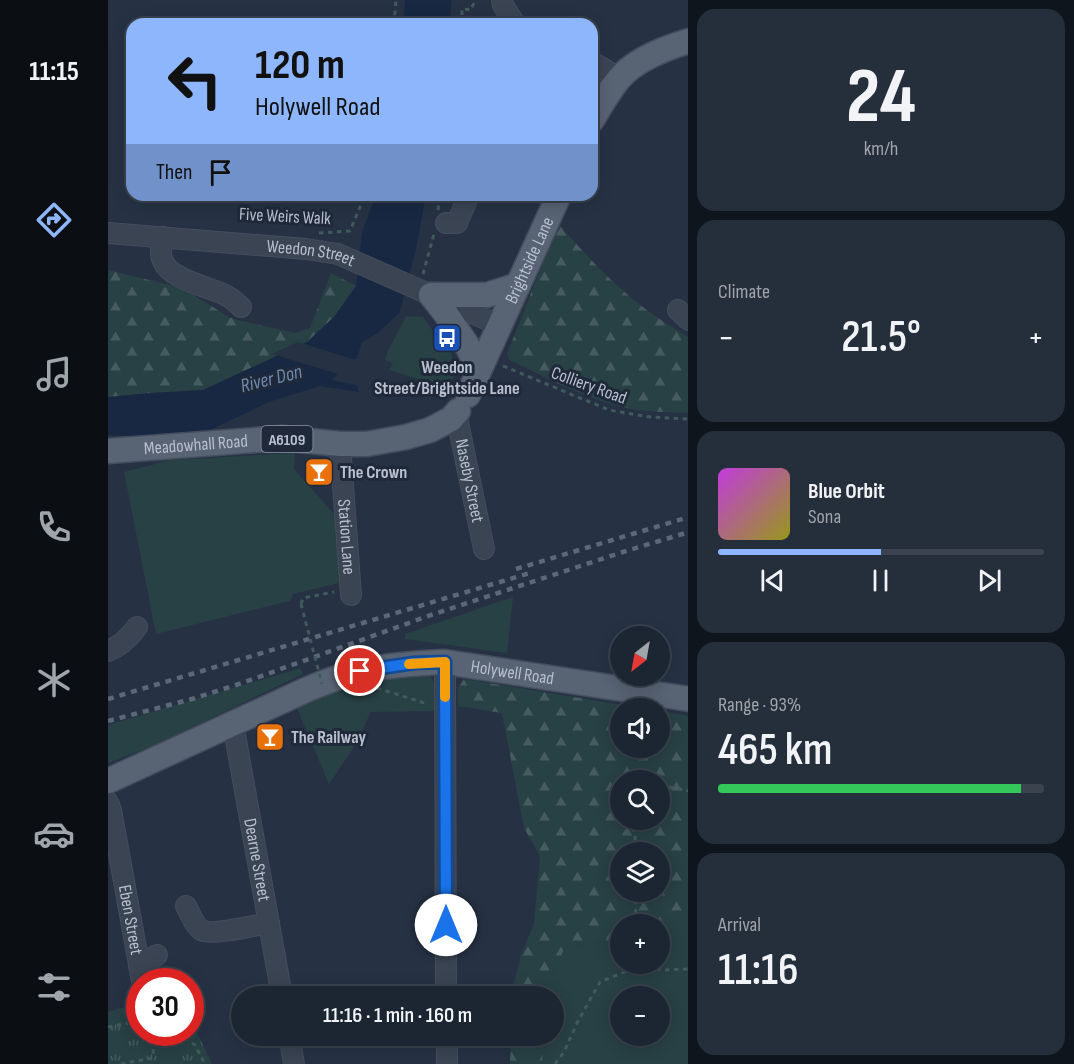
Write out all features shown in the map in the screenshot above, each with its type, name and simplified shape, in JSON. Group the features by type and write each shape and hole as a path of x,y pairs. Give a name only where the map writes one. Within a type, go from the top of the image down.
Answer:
{"main road":[{"path":"598,110 619,78 638,63 663,50 688,41"},
{"name":"Brightside Lane","path":"499,325 556,201"},
{"path":"424,288 487,295 518,285"},
{"path":"424,288 482,364"},
{"path":"460,406 499,325"},
{"name":"Meadowhall Road","path":"108,451 282,438 340,444 367,444 406,437 441,425 451,419 460,406"},
{"name":"Holywell Road","path":"108,781 322,684 360,671 414,663 445,662 688,699"}],"street":[{"path":"502,0 511,18"},
{"path":"598,66 619,78"},
{"path":"439,224 457,223 466,201"},
{"name":"Weedon Street","path":"108,233 306,249 338,254 424,288 499,325"},
{"path":"163,237 161,255 168,268 194,283 222,293 241,307"},
{"name":"Naseby Street","path":"460,406 484,549"},
{"name":"Station Lane","path":"340,444 342,593"},
{"path":"108,651 128,640 137,627"},
{"path":"445,662 446,986"},
{"name":"Dearne Street","path":"233,724 280,986"},
{"name":"Eben Street","path":"108,802 111,810 115,864 140,968"},
{"path":"186,906 199,928 197,937 269,923"},
{"name":"Eben Street","path":"145,968 157,955"},
{"path":"291,1046 294,1064"},
{"path":"447,1046 447,1064"}],"path":[{"path":"394,18 396,0"},
{"path":"462,18 462,9 471,10 475,0"},
{"name":"Five Weirs Walk","path":"313,233 328,232 340,238 350,231 362,201"},
{"path":"424,288 439,224 440,201"},
{"name":"Colliery Road","path":"482,364 609,410 688,420"},
{"path":"322,684 301,604 303,598 342,593"},
{"path":"376,687 426,703 445,714"},
{"path":"670,787 688,791"},
{"path":"670,970 688,969"},
{"path":"555,1064 564,1052 600,982 617,974"},
{"path":"108,1027 126,1024"},
{"path":"121,1064 152,1058 154,1046"},
{"path":"195,1046 204,1064"}],"green space":[{"path":"558,224 627,294 649,312 688,337 688,413 637,410 604,402 510,360 507,354"},
{"path":"108,270 182,288 229,317 295,333 310,328 331,273 356,286 334,317 307,342 203,390 108,397"},
{"path":"406,316 423,317 440,341 443,339 448,347 454,361 455,371 453,379 446,388 389,370 393,363 385,360"},
{"path":"295,453 294,469 336,516 339,583 293,594 290,601 156,634 124,472 171,460"},
{"path":"513,597 507,653 405,639 405,634"},
{"path":"301,668 303,674 153,746 108,763 108,725"},
{"path":"429,674 434,682 436,711 371,712 352,750 329,784 296,706 362,679"},
{"path":"464,679 610,703 610,758 670,758 670,713 688,716 688,929 670,932 670,914 610,914 610,941 565,947 548,986 513,986 521,955 534,924 540,856 524,828 502,713 458,706 458,688"},
{"path":"688,929 688,1064 542,1064 543,1046 564,1046 564,986 548,986 565,947 610,941 610,974 670,974 670,932"},
{"path":"126,1007 126,1046 203,1046 212,1064 108,1064 108,1012"},
{"path":"511,1046 543,1046 542,1064 510,1064"}],"water":[{"path":"405,0 451,0 450,18 404,18"},
{"name":"River Don","path":"374,201 425,201 416,249 400,312 378,333 362,342 357,358 331,380 357,385 359,392 320,386 269,402 210,430 165,437 108,435 108,397 203,390 307,342 334,317 356,286 362,232"}],"pier":[{"path":"298,342 359,361 341,375 272,354"}],"railway":[{"path":"516,569 688,517"},
{"path":"108,721 242,683 431,615 688,532"},
{"path":"108,699 530,573"}],"slow traffic":[{"path":"409,664 445,662 445,697"}],"place":[{"name":"Weedon Street/Brightside Lane","path":"447,338"},
{"name":"The Crown","path":"319,472"},
{"name":"The Railway","path":"270,737"}],"route":[{"path":"360,671 414,663 445,662 446,925"}]}
